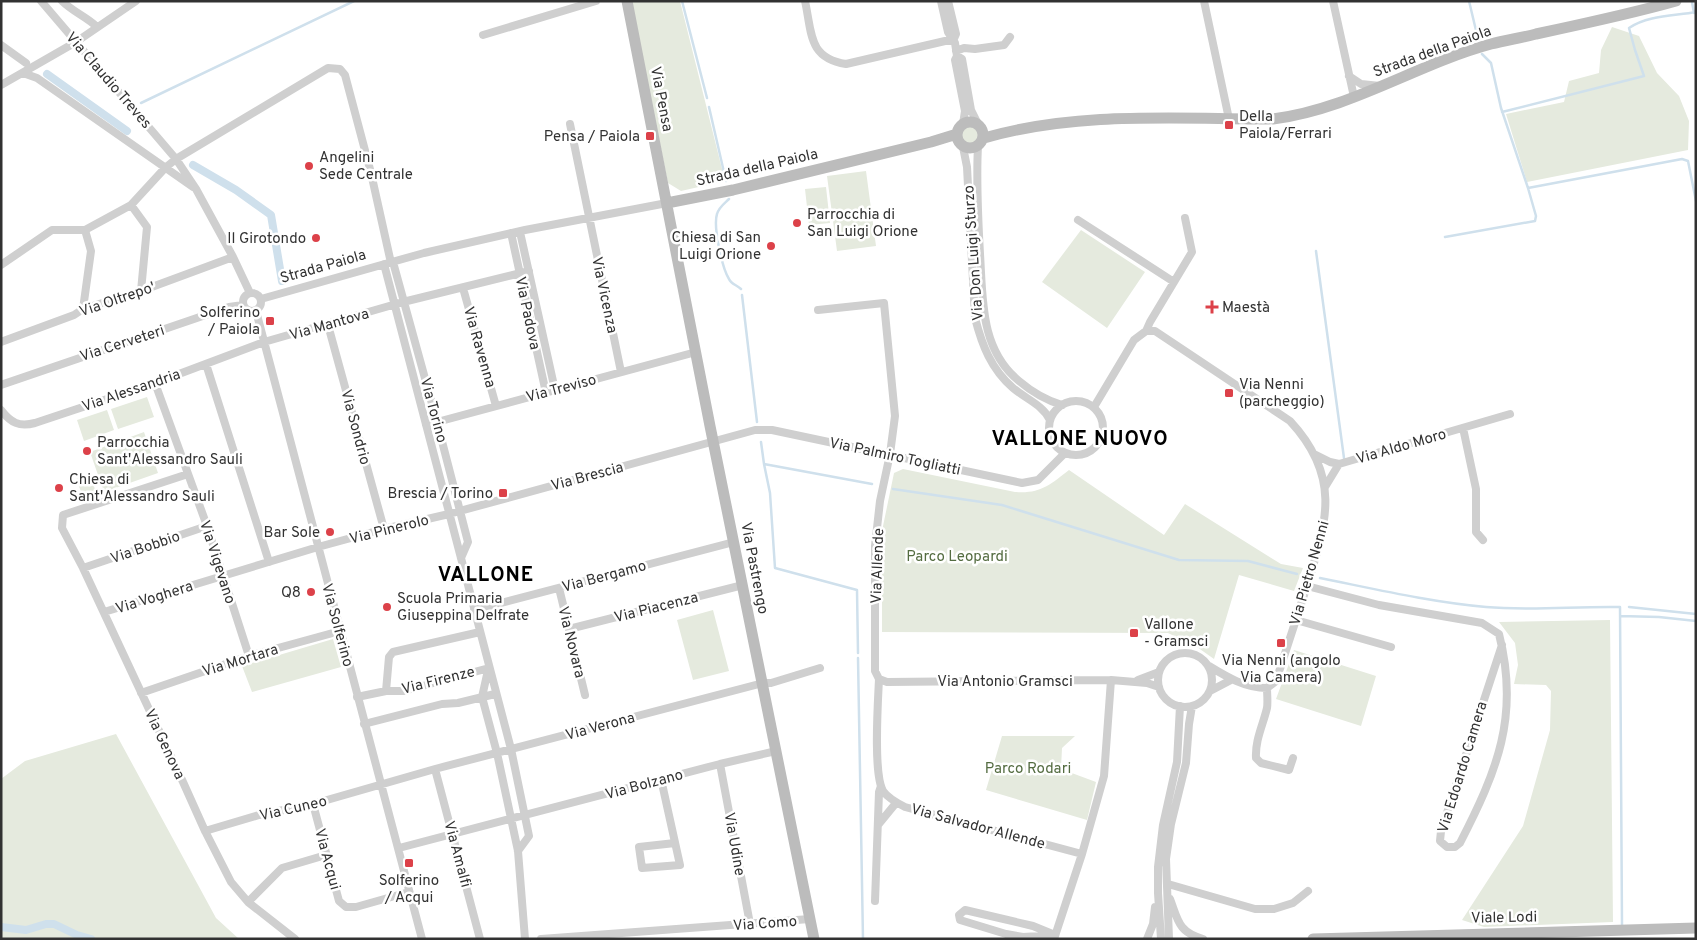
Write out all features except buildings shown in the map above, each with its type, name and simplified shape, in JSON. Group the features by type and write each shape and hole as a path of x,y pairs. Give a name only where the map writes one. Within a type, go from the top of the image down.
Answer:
{"street":[{"name":"Via Claudio Treves","path":"41,1 176,159 196,189 233,257 250,293"},
{"path":"62,1 69,8 89,19 97,27"},
{"path":"1,85 76,42 136,1"},
{"path":"483,35 596,1"},
{"name":"Via Pensa","path":"627,1 667,203"},
{"path":"805,1 815,47 821,54 834,62 846,64 945,41 953,41"},
{"path":"941,1 948,32 955,43 957,53 962,59 971,110 980,134 974,149 961,137 972,122 980,134"},
{"path":"948,1 956,34 953,41"},
{"path":"1204,1 1229,119"},
{"path":"1333,1 1354,96"},
{"name":"Strada della Paiola","path":"980,134 1088,120 1132,117 1273,119 1296,116 1315,111 1456,56 1492,44 1642,11 1676,1"},
{"path":"957,53 964,48 975,49 1004,45 1010,37"},
{"path":"1,45 26,63"},
{"name":"Via Don Luigi Sturzo","path":"957,53 956,60 965,111 961,137 967,167 975,318 987,356 999,374 1013,388 1046,412 1050,420"},
{"path":"1,265 52,230 85,230 131,205 165,168 176,159 328,68 340,68 345,75 381,217 389,263"},
{"path":"23,73 37,78 196,189"},
{"path":"1349,76 1361,84 1382,86"},
{"path":"570,124 588,218"},
{"name":"Via Don Luigi Sturzo","path":"980,134 977,168 978,220 984,317 991,345 1008,372 1037,395 1062,405"},
{"name":"Strada della Paiola","path":"389,263 424,253 520,232 732,190 931,142 961,137"},
{"name":"Via Pastrengo","path":"667,203 814,939"},
{"path":"131,205 147,227 141,291"},
{"name":"Via Vicenza","path":"588,218 622,372"},
{"path":"1094,407 1134,340 1146,331 1192,252 1185,218"},
{"path":"1078,220 1174,282"},
{"path":"83,309 91,251 85,230"},
{"name":"Via Padova","path":"520,232 555,390"},
{"name":"Via Padova","path":"511,234 546,392"},
{"name":"Via Oltrepo'","path":"1,342 74,315 83,309 141,291 233,257"},
{"name":"Strada Paiola","path":"261,299 389,263"},
{"name":"Via Torino","path":"389,263 403,302 437,422 468,542 461,558"},
{"name":"Via Torino","path":"389,263 394,305 511,749 526,815 529,836 518,851"},
{"path":"403,302 529,271"},
{"name":"Via Ravenna","path":"463,288 496,406"},
{"path":"250,293 256,294 261,299 261,306 256,311 248,311 243,305 244,298 250,293"},
{"name":"Via Mantova","path":"264,342 403,302"},
{"name":"Via Allende","path":"818,310 884,303 895,416 890,454 880,501 875,546 875,671 879,679"},
{"name":"Via Cerveteri","path":"1,385 229,307 243,305"},
{"name":"Via Solferino","path":"256,311 422,939"},
{"name":"Via Sondrio","path":"328,325 384,529"},
{"name":"Via Pietro Nenni","path":"1146,331 1155,331 1290,422 1301,433 1321,470 1326,507 1322,535 1299,621 1276,681 1267,688 1267,707 1256,750 1256,758 1261,763 1289,770 1294,758"},
{"name":"Via Alessandria","path":"1,410 12,422 18,425 27,425 155,383 264,342"},
{"name":"Via Treviso","path":"426,425 696,352"},
{"path":"206,364 268,562"},
{"name":"Via Vigevano","path":"155,383 207,526 249,656"},
{"path":"1078,401 1094,407 1100,415 1103,433 1093,450 1084,454 1074,455 1065,453 1057,447 1051,439 1049,430 1050,420 1054,412 1062,405 1078,401"},
{"name":"Via Aldo Moro","path":"1314,454 1339,464 1510,414"},
{"name":"Via Aldo Moro","path":"1463,428 1476,489 1476,532 1483,540"},
{"name":"Via Palmiro Togliatti","path":"714,441 755,430 772,430 1022,483 1038,480 1065,453"},
{"name":"Via Brescia","path":"460,511 714,441"},
{"name":"Via Aldo Moro","path":"1324,487 1339,464"},
{"name":"Via Genova","path":"188,474 63,515 62,528 83,568 205,831 231,882 248,902 295,939"},
{"name":"Via Pinerolo","path":"318,547 460,511"},
{"name":"Via Bobbio","path":"83,568 207,526"},
{"name":"Via Bergamo","path":"474,610 734,542"},
{"name":"Via Voghera","path":"104,612 318,547"},
{"name":"Via Piacenza","path":"569,629 743,585"},
{"path":"1307,586 1379,605 1482,623 1499,634 1502,645"},
{"name":"Via Novara","path":"559,588 585,695"},
{"path":"1299,621 1391,648"},
{"name":"Via Mortara","path":"141,693 249,656 340,631"},
{"path":"386,691 389,657 393,652 480,632"},
{"name":"Via Edoardo Camera","path":"1502,645 1507,685 1505,726 1494,769 1484,795 1460,843 1455,847 1447,847 1440,841 1441,831 1502,645"},
{"path":"1231,680 1210,691 1204,699 1192,706 1180,706 1167,700 1159,687 1158,680 1162,666 1170,658 1180,653 1194,654 1231,680 1259,688 1267,688"},
{"path":"1209,666 1212,679 1210,691"},
{"name":"Via Torino","path":"489,668 482,697 497,753 518,851 524,939"},
{"name":"Via Firenze","path":"357,697 386,691 404,691 489,668"},
{"name":"Via Verona","path":"381,785 511,749 771,683 820,668"},
{"name":"Via Antonio Gramsci","path":"1131,682 1159,672"},
{"path":"1489,681 1496,678 1502,680 1507,685"},
{"path":"875,901 879,792 881,786 878,770 879,679"},
{"name":"Via Antonio Gramsci","path":"879,679 887,682 1111,680 1146,682 1159,687"},
{"path":"1055,937 1082,854 1104,776 1111,680"},
{"name":"Via Firenze","path":"364,724 442,704 458,703 495,694"},
{"path":"1161,939 1158,867 1163,825 1177,762 1180,706"},
{"path":"1168,939 1166,859 1171,824 1186,763 1192,706"},
{"name":"Via Bolzano","path":"399,848 776,751"},
{"name":"Via Udine","path":"720,764 750,924"},
{"name":"Via Amalfi","path":"435,769 480,939"},
{"path":"661,780 680,865 642,868 639,847 675,843"},
{"name":"Via Cuneo","path":"205,831 259,815 314,804 381,785"},
{"name":"Via Salvador Allende","path":"881,786 886,795 896,803 930,814 1082,854"},
{"path":"878,826 896,803"},
{"name":"Via Acqui","path":"314,804 339,900 346,907 356,907 409,892"},
{"path":"248,902 282,868 326,855"},
{"path":"1168,884 1255,909 1274,909 1294,903 1308,891"},
{"path":"1148,939 1153,924 1158,892"},
{"path":"1168,894 1181,928 1203,939"},
{"path":"965,910 971,910 1034,926 1055,937 1023,937 1006,934 960,920 959,915 965,910"},
{"name":"Via Como","path":"540,939 810,919"},
{"name":"Viale Lodi","path":"1313,939 1696,928"}],"green space":[{"path":"631,1 680,1 725,181 681,191 668,183"},
{"path":"1612,27 1639,36 1657,73 1679,96 1689,121 1688,150 1527,182 1506,114 1564,102 1569,81 1599,73 1601,50"},
{"path":"967,127 973,127 978,132 976,141 967,143 962,138 962,132"},
{"path":"866,171 876,246 837,251 827,176"},
{"path":"826,187 830,223 809,225 805,189"},
{"path":"1081,230 1145,272 1107,328 1042,282"},
{"path":"147,397 154,417 118,429 111,409"},
{"path":"107,410 114,430 84,441 77,420"},
{"path":"144,432 158,473 104,492 90,452"},
{"name":"Parco Leopardi","path":"903,469 1015,492 1038,490 1069,470 1164,535 1185,504 1281,564 1303,568 1294,591 1239,575 1214,659 1197,647 1168,633 882,632 882,531 894,473"},
{"path":"89,474 97,494 84,499 76,479"},
{"path":"713,610 729,671 693,680 677,620"},
{"path":"1610,620 1613,922 1484,927 1462,920 1523,826 1550,730 1551,691 1546,685 1514,684 1518,665 1515,643 1499,622"},
{"path":"333,639 341,667 252,692 242,666"},
{"path":"1294,650 1376,676 1361,726 1276,699"},
{"path":"116,734 216,918 239,939 1,939 1,779 25,761"},
{"name":"Parco Rodari","path":"1002,736 1075,736 1062,748 1061,769 1096,782 1087,820 986,790"}],"waterway":[{"path":"141,103 354,1"},
{"path":"682,1 707,98"},
{"path":"1469,1 1479,43"},
{"path":"1692,2 1694,13"},
{"path":"1502,112 1644,76 1629,28 1653,18 1696,12"},
{"path":"1445,237 1535,221 1536,216 1528,188 1501,108 1491,63 1482,54"},
{"path":"47,74 127,131"},
{"path":"709,107 726,181"},
{"path":"1528,188 1682,159 1688,161 1696,201"},
{"path":"193,165 236,190 271,215 282,281"},
{"path":"729,199 717,214 717,237 726,274 730,281 741,289"},
{"path":"1316,251 1344,458"},
{"path":"742,295 757,422"},
{"path":"761,442 764,464 872,484"},
{"path":"764,464 770,493 775,568 857,590 858,653"},
{"path":"893,489 1002,505 1179,560 1248,561 1297,574"},
{"path":"1320,578 1423,599 1465,605 1520,609 1620,607 1622,926"},
{"path":"1629,607 1696,614"},
{"path":"1620,616 1659,617 1696,621"},
{"path":"858,658 863,939"},
{"path":"1,927 26,930 46,924 54,924 77,935 91,939"}],"place":[{"name":"Della Paiola/Ferrari","path":"1229,125"},
{"name":"Pensa / Paiola","path":"650,136"},
{"name":"Angelini Sede Centrale","path":"309,166"},
{"name":"Parrocchia di San Luigi Orione","path":"797,223"},
{"name":"Il Girotondo","path":"316,238"},
{"name":"Chiesa di San Luigi Orione","path":"771,246"},
{"name":"Maestà","path":"1212,307"},
{"name":"Solferino / Paiola","path":"270,321"},
{"name":"Via Nenni (parcheggio)","path":"1229,393"},
{"name":"Parrocchia Sant'Alessandro Sauli","path":"87,451"},
{"name":"Chiesa di Sant'Alessandro Sauli","path":"59,488"},
{"name":"Brescia / Torino","path":"503,493"},
{"name":"Bar Sole","path":"330,532"},
{"name":"Q8","path":"311,592"},
{"name":"Scuola Primaria Giuseppina Delfrate","path":"387,607"},
{"name":"Vallone - Gramsci","path":"1134,633"},
{"name":"Via Nenni (angolo Via Camera)","path":"1281,643"},
{"name":"Solferino / Acqui","path":"409,863"}],"district":[{"name":"VALLONE NUOVO","path":"1080,438"},
{"name":"VALLONE","path":"486,574"}]}
